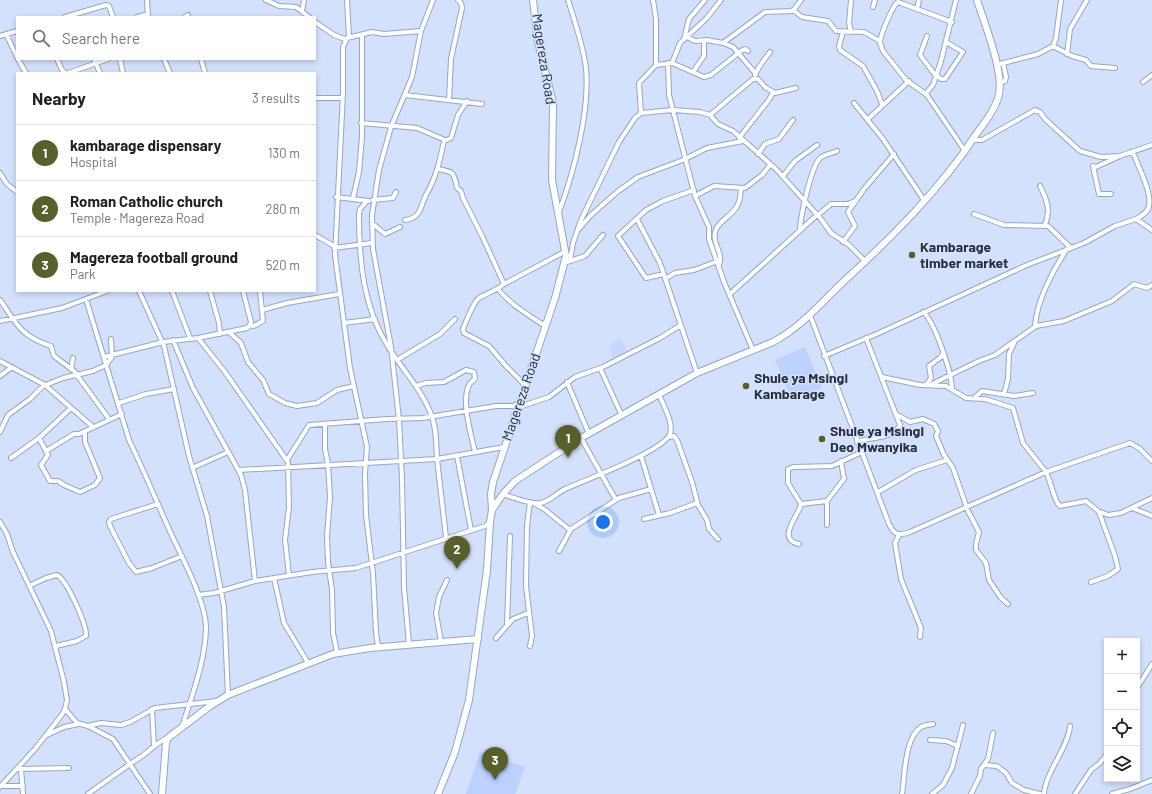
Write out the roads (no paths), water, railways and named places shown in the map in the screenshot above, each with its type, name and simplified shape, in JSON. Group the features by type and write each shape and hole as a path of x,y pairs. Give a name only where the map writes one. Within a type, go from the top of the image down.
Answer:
{"street":[{"path":"147,0 147,16"},
{"path":"266,0 279,6 294,6 308,16"},
{"path":"302,11 304,0"},
{"path":"348,0 347,38 343,47 342,98 334,247 339,294 354,386 367,446 366,515 378,647"},
{"path":"408,644 404,587 399,419 391,352 372,243 372,223 373,200 379,170 391,127 412,77 421,31 433,0"},
{"path":"449,100 452,59 462,8 461,3 458,0"},
{"name":"Magereza Road","path":"438,794 455,752 469,700 488,563 492,510 491,488 518,403 568,262 552,180 553,103 538,42 533,0"},
{"path":"558,214 577,149 584,117 586,95 585,65 576,25 568,0"},
{"path":"653,0 656,19 656,65"},
{"path":"685,39 688,22 705,0"},
{"path":"721,0 706,19 678,46 670,63 669,94 695,196 709,227 709,239 753,350"},
{"path":"793,10 801,0"},
{"path":"851,0 849,23 851,32"},
{"path":"873,7 876,0"},
{"path":"917,9 919,0"},
{"path":"926,93 932,86 936,76 952,22 956,0"},
{"path":"492,510 503,494 515,481 581,438 697,373 780,338 810,315 899,230 965,151 995,106 999,95 1000,83 996,65 977,0"},
{"path":"996,65 1038,54 1053,46 1056,38 1061,0"},
{"path":"1067,54 1070,29 1087,0"},
{"path":"952,22 896,2 890,13 880,41 883,51 909,82 926,93 965,151"},
{"path":"82,15 108,5 112,16"},
{"path":"723,43 765,12 793,10 802,17 828,22 836,30 843,32 864,32 880,41"},
{"path":"316,23 334,35 347,38 372,32 384,34 421,31"},
{"path":"0,36 16,31"},
{"path":"843,32 839,46 840,50 864,66 877,90 882,104"},
{"path":"6,34 16,54"},
{"path":"354,198 359,172 362,137 362,35"},
{"path":"927,36 920,55 936,76 941,79 945,79 963,52 946,42"},
{"path":"685,39 695,41 704,40 732,46 755,76 773,92 777,93 796,88"},
{"path":"693,72 704,56 704,40"},
{"path":"1053,46 1067,54 1086,60 1091,66 1115,68"},
{"path":"568,262 577,231 612,155 629,126 640,112 639,83 656,65 670,63 704,77 711,75 744,49 748,51"},
{"path":"710,115 755,76 770,52"},
{"path":"19,60 25,72"},
{"path":"57,60 64,72"},
{"path":"120,60 123,72"},
{"path":"164,60 170,72"},
{"path":"201,60 205,72"},
{"path":"70,72 95,61 100,72"},
{"path":"1000,83 1005,81 1006,77 1003,63"},
{"path":"1143,82 1152,74"},
{"path":"868,119 882,104 891,99 909,82"},
{"path":"739,138 768,101 773,92"},
{"path":"405,95 467,101 482,104"},
{"path":"316,98 342,98"},
{"path":"361,123 391,127 397,126 417,128 445,140 451,138 457,118 467,101"},
{"path":"854,103 894,154 924,200"},
{"path":"640,112 673,110 700,112 710,115 718,124 732,131 744,141 783,176 818,215 831,233 849,245 866,262"},
{"path":"973,140 982,140 1035,110 1040,112 1045,119 1080,151 1101,157 1120,156"},
{"path":"758,154 765,144 779,140 793,120"},
{"path":"406,220 413,218 421,209 438,169 445,140"},
{"path":"577,231 596,210 631,181 646,173 685,159 707,148 744,141"},
{"path":"783,176 795,161 817,145"},
{"path":"1111,194 1099,194 1093,166 1096,167 1120,156 1152,145"},
{"path":"800,231 805,194 818,161 823,156 837,151"},
{"path":"824,356 1032,263 1091,240 1115,226 1136,219 1147,211 1150,203 1145,182 1134,155 1131,152"},
{"path":"843,242 854,227 854,224 848,214 856,201 894,154"},
{"path":"695,196 714,186 741,189 749,186 770,165"},
{"path":"438,169 451,171 453,174 457,188 461,191 462,198 486,242 504,284"},
{"path":"0,173 9,186 16,191"},
{"path":"1040,186 1048,207 1046,225"},
{"path":"719,263 720,254 715,239 715,230 737,207 741,197 741,189"},
{"path":"694,190 659,203 644,211 618,236 646,278 664,277 719,263"},
{"path":"336,197 354,198 367,201 393,198 396,192"},
{"path":"367,201 359,211 359,244 362,277 375,319 391,352 416,386 432,417 436,440 446,537"},
{"path":"730,294 831,204 848,204 856,201"},
{"path":"974,214 1004,225 1046,225 1056,233 1069,249"},
{"path":"637,219 657,256 697,373"},
{"path":"1136,219 1152,230"},
{"path":"372,223 385,234 400,227"},
{"path":"568,262 585,256 603,235"},
{"path":"316,236 334,247 372,243"},
{"path":"1035,327 1036,314 1049,280 1069,249"},
{"path":"526,382 523,383 508,369 489,346 463,331 478,300 504,284 566,251"},
{"path":"928,385 994,355 1035,327 1064,322 1112,301 1134,284 1147,288 1152,286"},
{"path":"498,289 506,298 534,319 542,324 547,322"},
{"path":"0,320 62,308 104,292"},
{"path":"139,292 163,342 192,468 206,516 222,591 227,643 228,695"},
{"path":"172,292 190,338"},
{"path":"210,292 219,323 220,334"},
{"path":"243,292 250,325"},
{"path":"104,357 163,342 244,330 250,325 254,326 263,321 260,292"},
{"path":"262,310 287,303 339,294"},
{"path":"86,299 119,403 129,440 142,464 158,504 182,556 198,595 205,617 206,632 199,673 182,727"},
{"path":"0,300 11,318 29,336 42,345 51,346 54,356 71,368 109,419"},
{"path":"923,312 933,326 950,375 952,388"},
{"path":"810,315 824,356 892,529 899,535"},
{"path":"344,323 375,319"},
{"path":"397,360 440,334 450,323 455,320"},
{"path":"287,460 308,426 361,420 432,417 498,405 514,406 518,403 519,407 523,406 549,397 568,382 660,338 681,325"},
{"path":"230,332 240,343 248,362 263,380 270,394 285,403 298,406 317,403 337,390 354,386"},
{"path":"198,338 225,372 287,460 289,507 286,540 289,576"},
{"path":"857,442 879,437 898,429 900,425 866,338"},
{"path":"0,432 9,414 45,385 93,371 106,365 112,354 111,339"},
{"path":"1004,394 1008,381 1009,354 1016,339"},
{"path":"173,340 193,388 239,470 245,490 255,581"},
{"path":"928,385 931,378 929,366 941,357 943,353"},
{"path":"71,368 73,358"},
{"path":"0,361 45,385 93,427"},
{"path":"0,376 12,367"},
{"path":"600,368 622,416"},
{"path":"416,386 426,383 444,382 466,370 472,370 476,377 468,385 466,394 466,411 474,452"},
{"path":"882,377 952,388 966,398 988,400 1013,408 1023,443 1046,472 1052,483 1058,505 1086,501 1099,512 1112,515 1132,508 1152,498"},
{"path":"568,382 580,415 589,434"},
{"path":"119,403 146,394 174,389"},
{"path":"973,399 982,391 1014,396 1032,393"},
{"path":"531,502 543,502 563,490 641,456 665,441 669,437 671,426 659,394"},
{"path":"11,458 38,438 71,408"},
{"path":"46,451 74,434 85,431 122,414"},
{"path":"896,414 910,422 923,419 934,424 938,431 936,436 947,460 953,468 967,507 979,532 976,547 986,563 989,580 1001,598 1008,604"},
{"path":"325,424 325,449 328,466 330,497 327,536 329,570 333,597 333,633 337,652"},
{"path":"38,438 46,451 47,457 41,465 50,481 58,480 78,492 86,490 98,482 100,477 85,442 85,431"},
{"path":"669,437 675,437 680,447 697,502 707,520 708,529 718,539"},
{"path":"581,438 616,500"},
{"path":"920,638 921,628 901,579 895,543 899,535 1046,472 1130,443 1139,448 1152,462"},
{"path":"239,470 437,459 504,447"},
{"path":"192,468 228,452"},
{"path":"799,544 792,540 789,529 801,509 801,504 788,483 789,468 830,467 862,452"},
{"path":"457,456 472,530"},
{"path":"641,456 659,515"},
{"path":"878,492 916,470 947,460"},
{"path":"827,525 827,502 844,479 841,461"},
{"path":"559,551 570,530 616,500 651,489"},
{"path":"503,494 531,502 544,509 570,530"},
{"path":"530,646 532,636 528,613 526,586 527,526 531,502"},
{"path":"644,519 673,512 697,502"},
{"path":"801,504 827,502"},
{"path":"158,504 110,520 115,536 129,563 136,572 152,568 182,556"},
{"path":"1132,508 1152,516"},
{"path":"1091,582 1108,576 1118,569 1115,556 1099,512"},
{"path":"0,522 50,628 56,646 67,695 65,709 19,768 1,787"},
{"path":"198,595 222,591 255,581 350,568 371,563 446,537 485,526 490,522"},
{"path":"508,625 510,536"},
{"path":"29,586 46,578 57,575 63,579 81,614 86,636 77,641 56,646"},
{"path":"274,578 282,619 308,663"},
{"path":"442,642 436,613 439,597 447,580"},
{"path":"496,638 513,619 528,613"},
{"path":"88,794 129,763 162,740 168,738 228,695 308,663 337,652 408,644 478,639"},
{"path":"1140,683 1152,664"},
{"path":"1147,672 1152,672"},
{"path":"88,726 101,723 123,725 152,709 218,701"},
{"path":"65,709 74,722 88,726 113,739 150,794"},
{"path":"152,709 154,746"},
{"path":"44,737 64,727 79,724"},
{"path":"902,794 907,755 913,738 919,728 933,724"},
{"path":"932,794 943,785 952,768 963,725"},
{"path":"1044,794 1059,752 1066,742 1070,726"},
{"path":"971,794 980,776 980,769 984,766 988,759 993,733"},
{"path":"162,794 166,743 168,738"},
{"path":"930,740 946,741 958,746"},
{"path":"1075,794 1091,770 1104,758"},
{"path":"984,766 997,766 1006,773 1012,783 1024,790 1040,794"},
{"path":"19,768 69,768"},
{"path":"19,768 23,786 23,794"},
{"path":"1112,794 1130,789 1152,780"},
{"path":"1,787 23,786"}],"place":[{"name":"Kambarage timber market","path":"912,255"},
{"name":"Shule ya Msingi Kambarage","path":"746,386"},
{"name":"Shule ya Msingi Deo Mwanyika","path":"822,439"},
{"name":"kambarage dispensary","path":"568,458"},
{"name":"Roman Catholic church","path":"457,569"},
{"name":"Magereza football ground","path":"495,780"}]}
